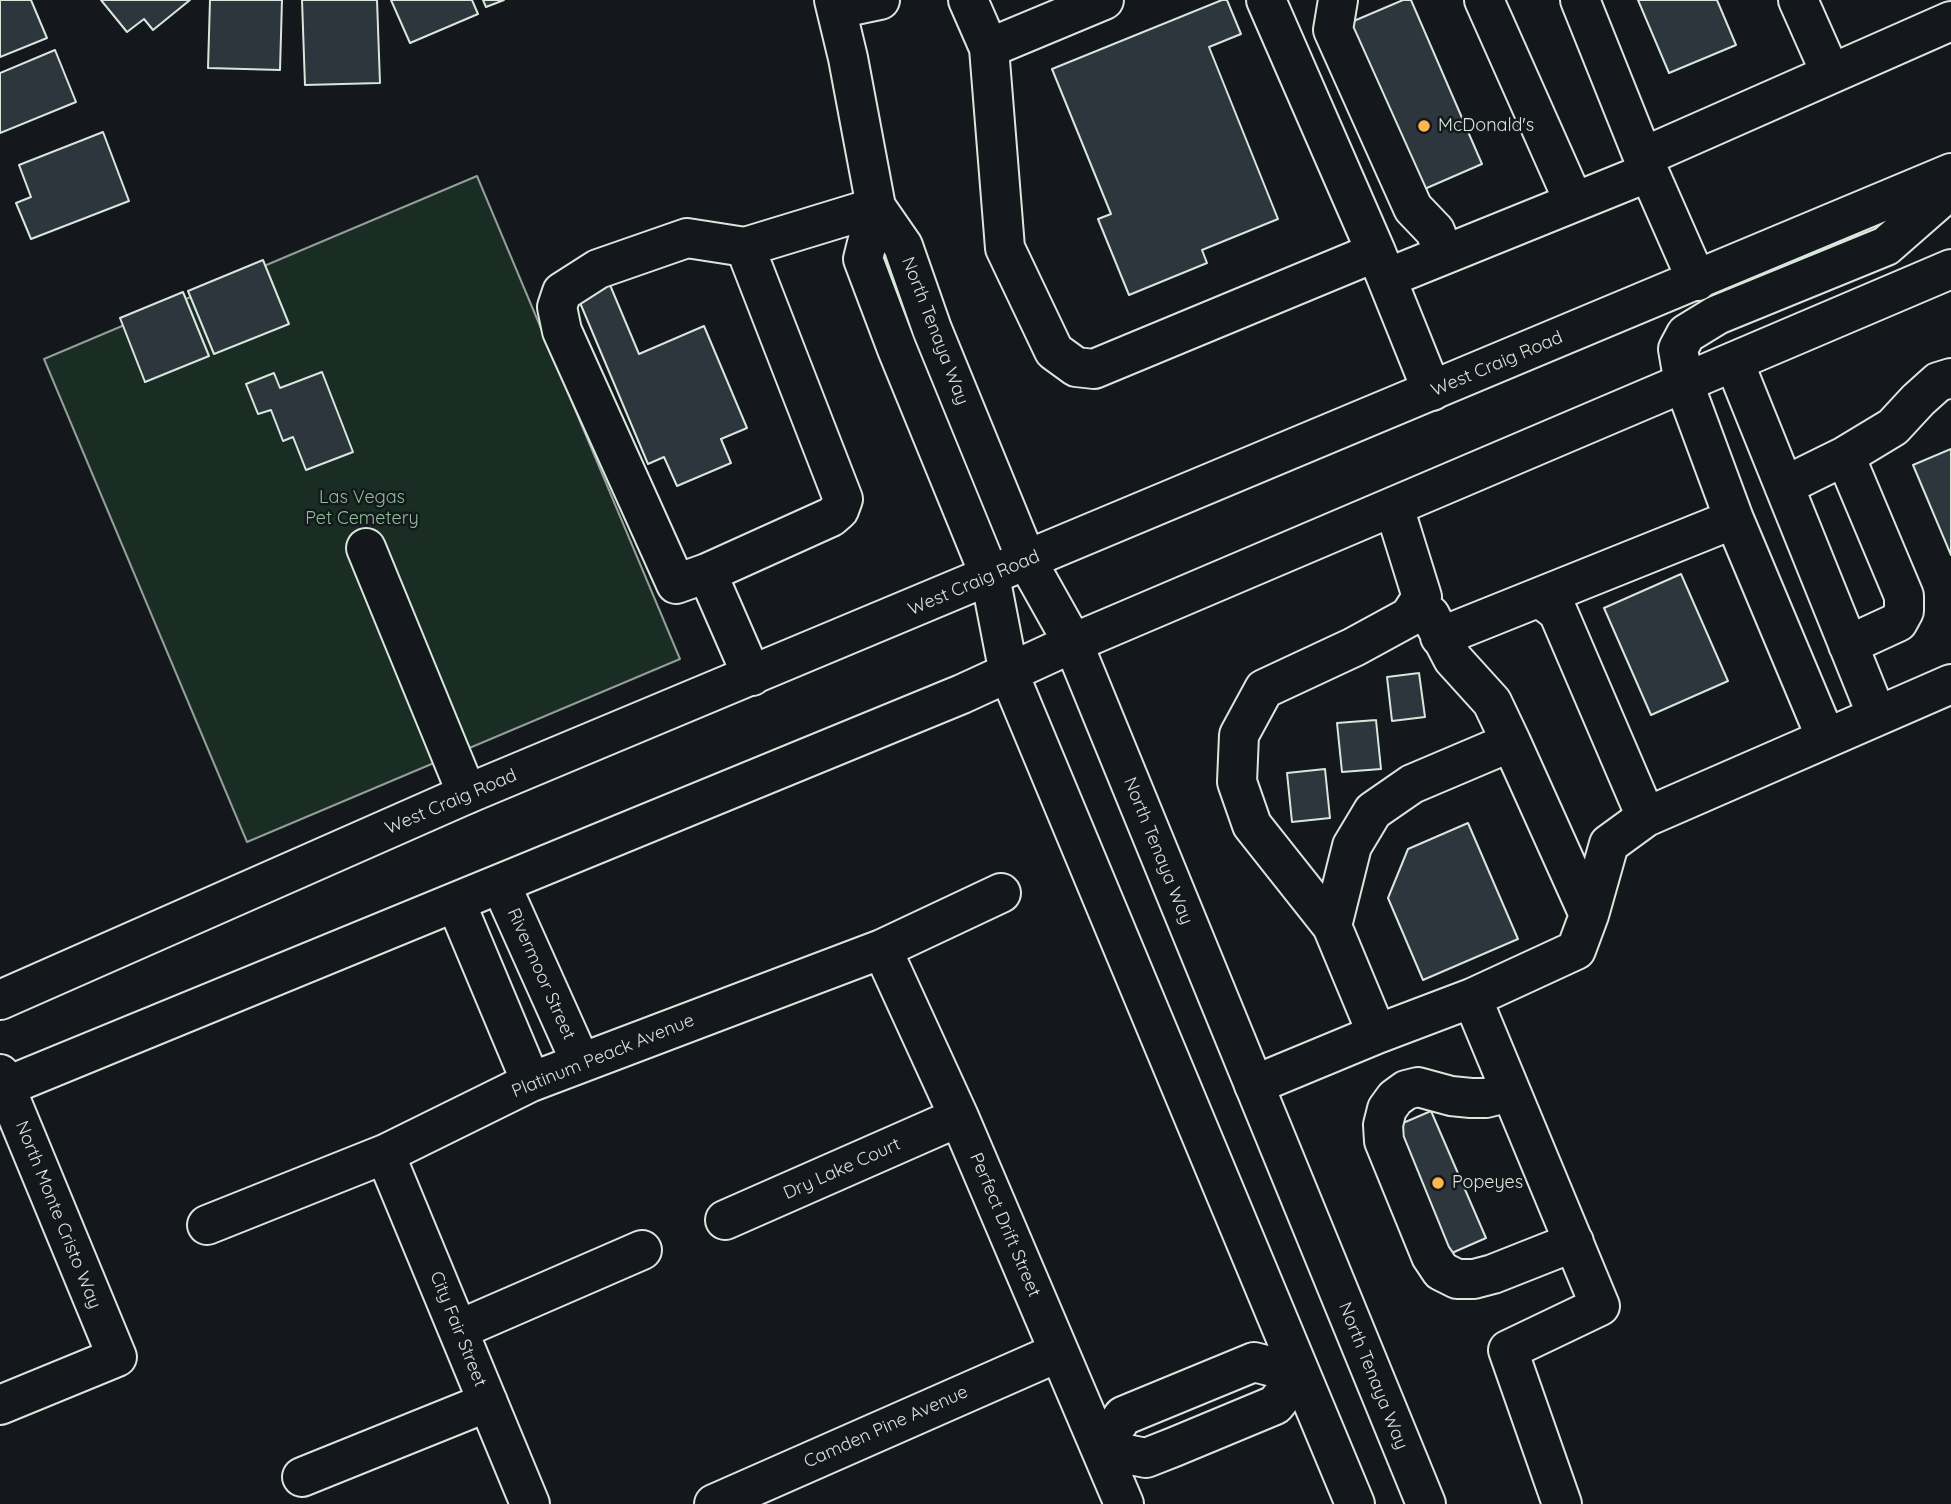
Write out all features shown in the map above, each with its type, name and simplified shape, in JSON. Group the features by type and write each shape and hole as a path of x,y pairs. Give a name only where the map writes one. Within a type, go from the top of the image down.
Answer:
{"main road":[{"path":"835,4 880,0"},
{"path":"968,0 989,48 1005,248 1054,351 1076,366 1094,369 1381,265 1444,254 1574,202 1830,72 1951,21"},
{"path":"989,48 1104,0"},
{"path":"1266,0 1381,265 1432,391"},
{"path":"1338,0 1333,30 1413,208 1435,231 1444,254"},
{"path":"1484,0 1574,202"},
{"path":"1580,0 1646,164 1697,281"},
{"path":"1798,0 1830,72"},
{"name":"North Tenaya Way","path":"835,4 876,207 903,246 932,329 1027,561 1073,643 1426,1504"},
{"path":"1343,176 1390,157"},
{"name":"West Craig Road","path":"0,1000 467,794 1951,173"},
{"path":"1826,738 1734,520 1684,384 1678,349 1686,334 1717,315 1886,246 1951,189"},
{"path":"744,247 843,499 839,510 831,517 677,584 562,331 557,307 562,292 598,269 687,238 744,247 876,207"},
{"name":"North Tenaya Way","path":"876,207 863,259 990,576 1009,674 1355,1504"},
{"path":"2,1083 501,885 1009,674 1073,643 1951,270"},
{"path":"1734,362 1877,716"},
{"path":"1784,486 1845,456 1893,427 1938,382 1951,377"},
{"path":"1845,456 1904,596 1904,611 1898,622 1848,645"},
{"path":"1394,507 1422,597 1440,637 1453,659 1492,702 1589,915"},
{"path":"1440,637 1734,520"},
{"path":"366,548 467,794"},
{"path":"707,573 752,676"},
{"path":"1377,1034 1332,926 1252,825 1237,782 1239,735 1264,689 1354,647 1409,617 1422,597"},
{"path":"1539,597 1558,612 1646,817"},
{"path":"1254,1086 1377,1034 1472,998 1576,950 1609,844 1646,817 1951,684"},
{"path":"1332,926 1352,846 1373,811 1412,784 1511,742"},
{"name":"Rivermoor Street","path":"501,885 581,1063"},
{"name":"Platinum Peack Avenue","path":"207,1225 385,1154 531,1082 882,949 1001,892"},
{"path":"456,903 531,1082"},
{"name":"Perfect Drift Street","path":"882,949 959,1117 1124,1504"},
{"path":"495,998 544,978"},
{"path":"1472,998 1600,1306 1508,1350 1562,1504"},
{"name":"North Monte Cristo Way","path":"0,1405 117,1357 2,1083"},
{"path":"1510,1092 1486,1098 1471,1098 1451,1096 1418,1087 1406,1090 1395,1098 1387,1109 1383,1125 1384,1141 1431,1256 1441,1271 1457,1279 1474,1279 1574,1242"},
{"name":"Dry Lake Court","path":"725,1220 959,1117"},
{"name":"City Fair Street","path":"385,1154 530,1504"},
{"path":"458,1330 642,1250"},
{"name":"Camden Pine Avenue","path":"714,1504 1059,1352"},
{"path":"1254,1362 1300,1374 1275,1405 1146,1458 1101,1449 1123,1416 1254,1362"},
{"path":"1193,1387 1211,1431"},
{"path":"302,1477 488,1402"}],"green space":[{"name":"Las Vegas Pet Cemetery","path":"477,176 680,659 247,842 44,359"}],"building":[{"path":"0,0 31,0 47,38 0,57"},
{"path":"101,0 190,0 153,30 144,19 127,32"},
{"path":"210,0 282,0 280,70 208,68"},
{"path":"302,0 377,0 380,83 305,85"},
{"path":"391,0 472,0 478,14 410,43"},
{"path":"483,0 504,0 486,7"},
{"path":"1227,0 1241,34 1209,47 1278,219 1202,250 1207,263 1129,295 1098,219 1111,214 1052,69"},
{"name":"McDonald's","path":"1403,0 1411,0 1482,164 1413,194 1342,26"},
{"path":"1638,0 1717,0 1736,45 1669,73"},
{"path":"55,50 76,102 0,133 0,73"},
{"path":"103,132 129,201 31,239 16,203 31,197 19,165"},
{"path":"263,260 289,324 214,354 188,291"},
{"path":"610,285 639,354 704,326 747,428 721,439 731,463 677,486 664,457 648,464 578,298"},
{"path":"183,292 209,356 145,382 120,318"},
{"path":"322,372 353,452 306,470 293,437 283,441 271,410 258,414 246,384 274,373 280,388"},
{"path":"1951,449 1951,555 1913,465"},
{"path":"1681,574 1728,681 1651,715 1604,608"},
{"path":"1419,673 1425,717 1392,721 1387,677"},
{"path":"1376,720 1381,769 1342,772 1337,723"},
{"path":"1325,769 1330,818 1292,822 1287,773"},
{"path":"1468,823 1518,939 1423,980 1388,898 1408,849"},
{"name":"Popeyes","path":"1431,1111 1486,1238 1445,1256 1389,1129"}],"place":[{"name":"McDonald's","path":"1424,126"},
{"name":"Popeyes","path":"1438,1183"}]}
